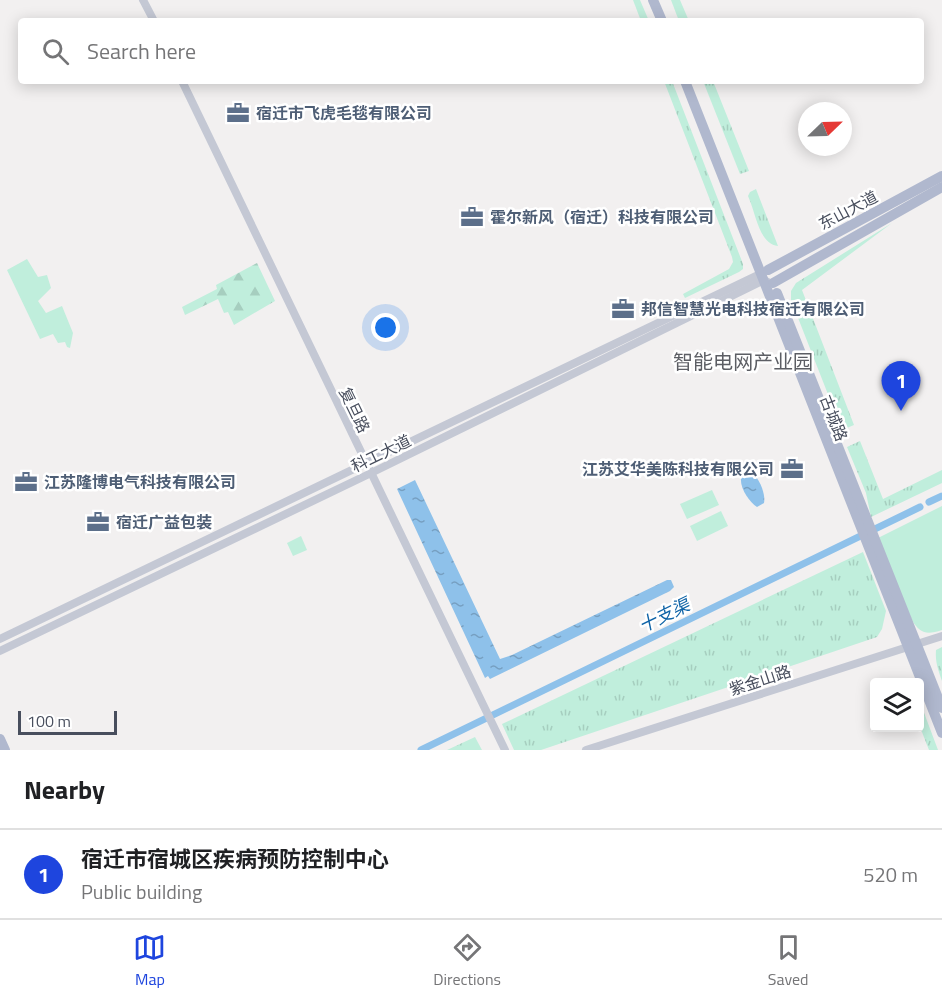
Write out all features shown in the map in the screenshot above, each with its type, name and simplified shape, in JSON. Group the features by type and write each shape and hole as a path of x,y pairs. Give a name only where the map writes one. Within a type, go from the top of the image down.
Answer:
{"main road":[{"path":"653,0 661,18"},
{"path":"661,0 668,18"},
{"name":"古城路","path":"686,84 767,277"},
{"name":"古城路","path":"694,84 767,277 868,532 913,645 942,708"},
{"name":"东山大道","path":"767,277 942,176"},
{"name":"东山大道","path":"767,277 942,187"},
{"name":"古城路","path":"913,645 942,733"},
{"path":"0,739 5,750"}],"street":[{"path":"143,0 152,18"},
{"name":"复旦路","path":"183,84 505,750"},
{"name":"科工大道","path":"0,639 365,463 767,277"},
{"name":"科工大道","path":"0,651 370,474 767,277"},
{"name":"紫金山路","path":"586,750 942,636"}],"green space":[{"path":"633,0 640,0 648,18 640,18"},
{"path":"671,0 680,0 688,18 678,18"},
{"path":"665,84 673,84 743,264 743,269 739,272 685,298 683,294 729,269 733,262"},
{"path":"704,84 714,84 749,171 740,174"},
{"path":"756,189 778,246 767,240 757,221 748,196"},
{"path":"892,223 802,290 854,425 842,430 791,300 791,291 796,283"},
{"path":"27,259 38,277 47,275 51,288 38,301 46,313 62,306 73,333 70,348 65,342 58,343 53,334 40,339 7,270"},
{"path":"257,263 275,301 234,325 228,312 224,313 218,299 185,315 182,307 217,289 216,285"},
{"path":"860,441 883,499 942,470 942,483 871,517 866,493 847,447"},
{"path":"712,490 719,505 687,519 680,504"},
{"path":"942,506 942,630 928,633 921,631 912,620 876,539"},
{"path":"721,511 728,526 697,541 690,526"},
{"path":"301,536 307,550 293,556 287,543"},
{"path":"863,552 886,611 882,629 877,637 541,750 514,750 502,724"},
{"path":"942,647 942,681 937,666 936,650"},
{"path":"924,713 938,750 929,750 922,732 924,732"},
{"path":"475,737 482,750 447,750"}],"water":[{"path":"749,470 763,489 764,503 757,507 750,501 742,486 741,476 743,472"},
{"path":"415,480 500,659 667,580 671,580 674,587 490,679 488,676 485,678 397,489"}],"waterway":[{"name":"十支渠","path":"929,502 942,496"},
{"name":"十支渠","path":"421,750 920,507"}],"place":[{"name":"宿迁市飞虎毛毯有限公司","path":"238,113"},
{"name":"霍尔新风（宿迁）科技有限公司","path":"472,217"},
{"name":"邦信智慧光电科技宿迁有限公司","path":"623,309"},
{"name":"宿迁市宿城区疾病预防控制中心","path":"901,411"},
{"name":"江苏艾华美陈科技有限公司","path":"792,469"},
{"name":"江苏隆博电气科技有限公司","path":"26,482"},
{"name":"宿迁广益包装","path":"98,522"}],"district":[{"name":"智能电网产业园","path":"743,361"}]}
